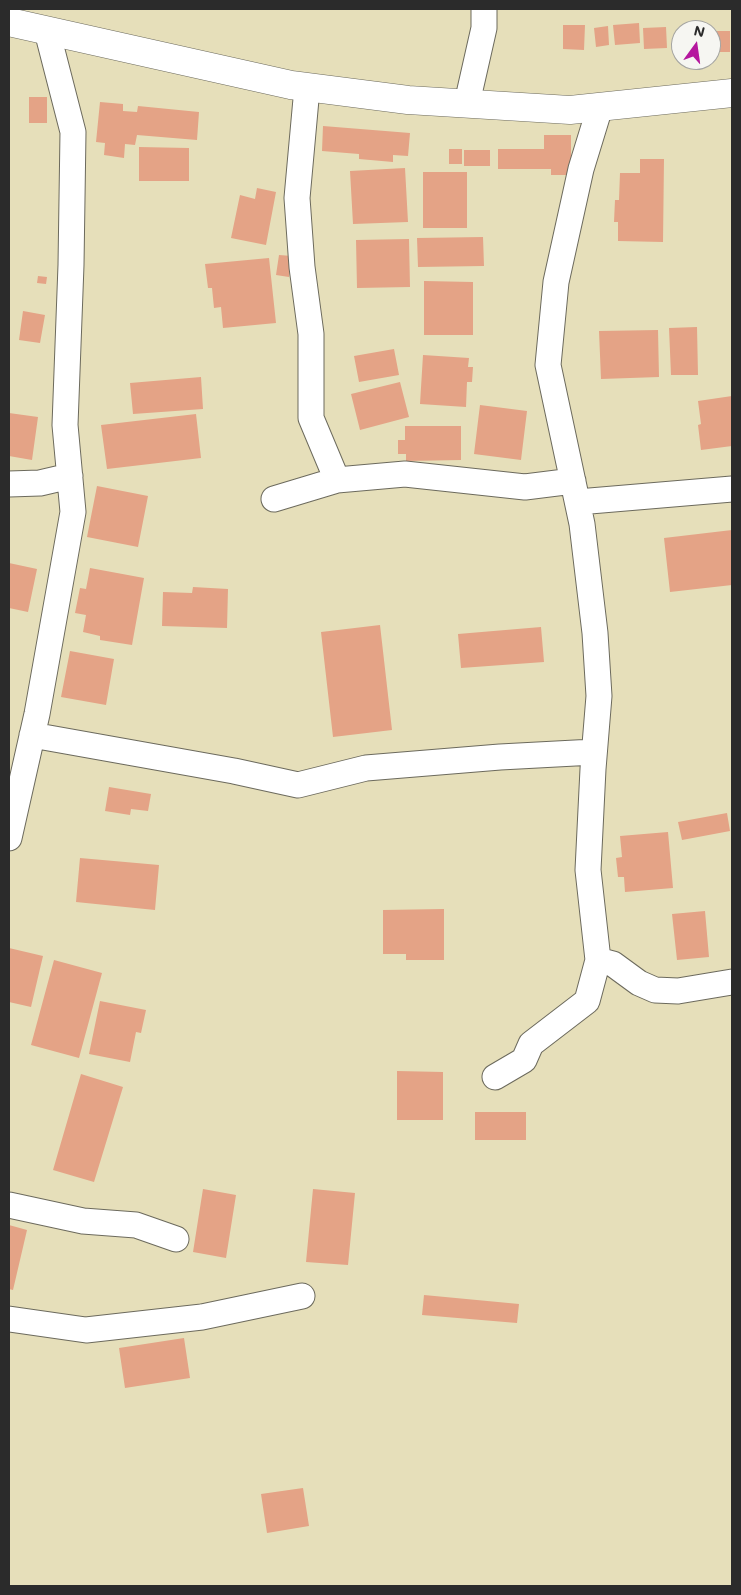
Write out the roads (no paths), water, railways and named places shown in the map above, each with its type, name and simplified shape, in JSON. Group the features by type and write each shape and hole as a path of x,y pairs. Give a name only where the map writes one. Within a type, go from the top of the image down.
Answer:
{"street":[{"path":"467,103 484,28 484,9"},
{"path":"9,22 291,86 408,100 570,110 732,92"},
{"path":"9,838 32,735 73,512 65,424 71,265 73,132 47,31"},
{"path":"307,88 297,198 310,334 311,418 337,480"},
{"path":"495,1077 524,1060 531,1044 587,1001 598,960 588,870 598,696 595,642 582,524 548,365 556,282 581,169 600,107"},
{"path":"274,499 337,480 405,474 576,491 732,489"},
{"path":"9,484 40,482 70,476"},
{"path":"32,735 234,771 298,785 366,768 500,757 594,752"},
{"path":"598,960 613,964 639,983 656,990 678,991 732,982"},
{"path":"9,1205 83,1221 136,1225 176,1239"},
{"path":"9,1320 86,1330 202,1316 302,1296"}]}
